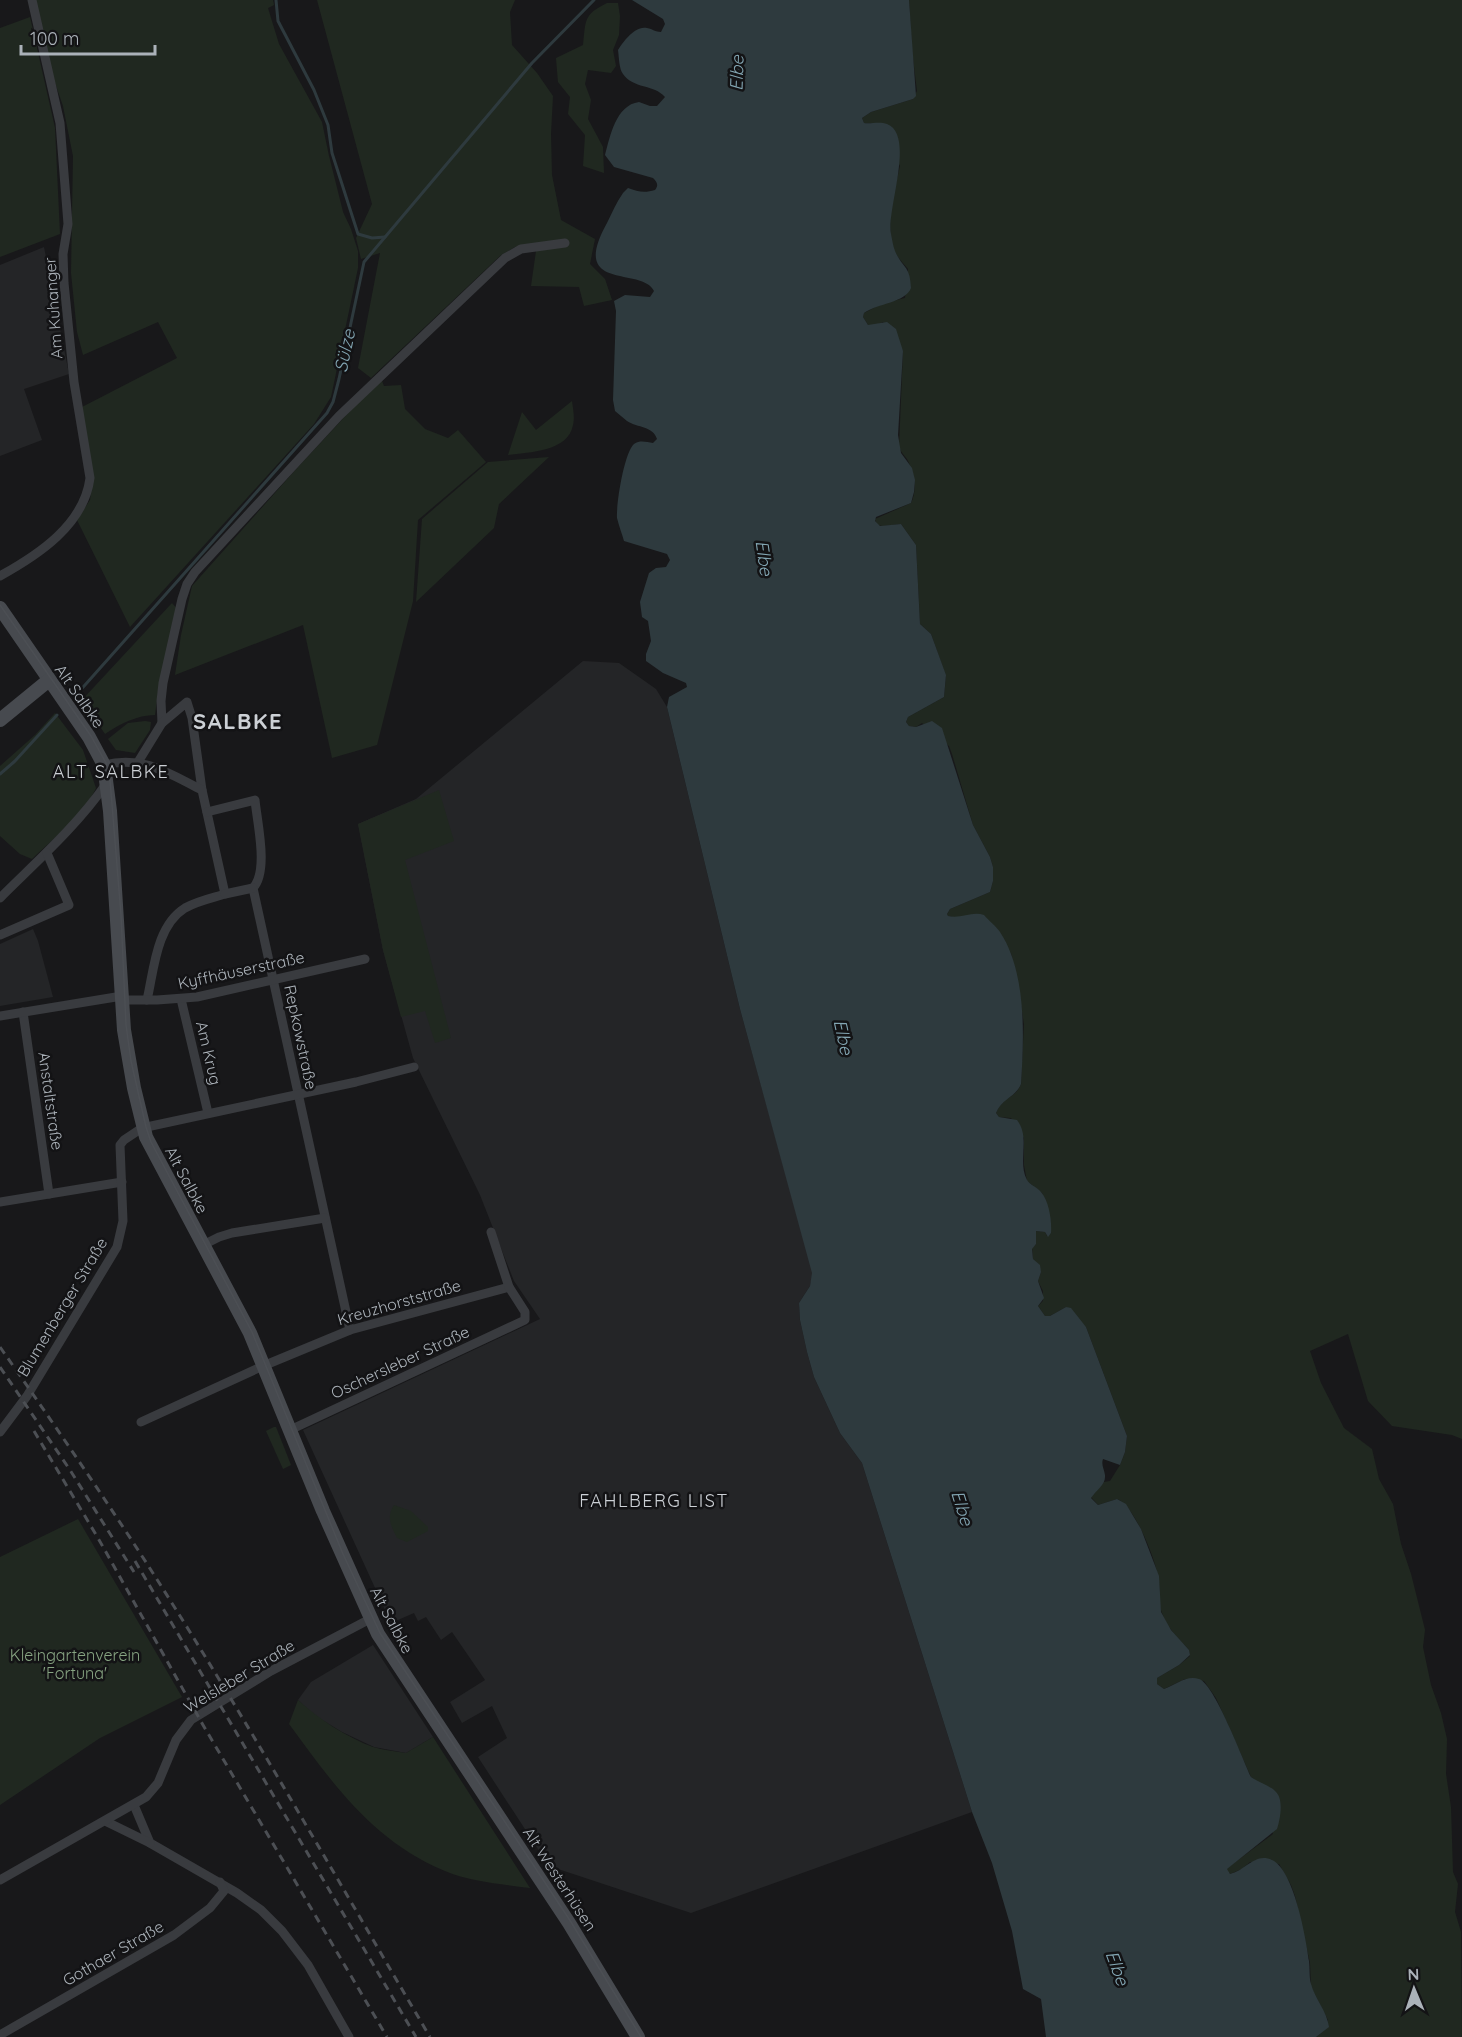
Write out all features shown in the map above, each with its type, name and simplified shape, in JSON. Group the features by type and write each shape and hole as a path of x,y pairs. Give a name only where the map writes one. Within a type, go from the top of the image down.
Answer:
{"main road":[{"name":"Alt Salbke","path":"0,608 89,737 104,765 108,781 127,1053 142,1128 250,1333 370,1619 388,1651 449,1742"},
{"path":"0,720 49,680"},
{"name":"Alt Westerhüsen","path":"449,1742 563,1914 638,2037"}],"street":[{"name":"Am Kuhanger","path":"0,576 30,560 50,543 80,510 90,478 74,382 64,284 63,254 68,224 60,123 32,0"},
{"path":"162,723 160,701 163,683 182,599 187,584 195,572 339,416 505,258 521,249 566,243"},
{"path":"138,762 162,723 187,702 193,720 202,790 225,894"},
{"path":"104,765 115,762 138,762 162,770 202,790"},
{"path":"0,898 47,853 94,801 108,781"},
{"name":"Repkowstraße","path":"207,812 255,800 261,860 258,883 253,888 350,1329"},
{"path":"0,935 69,905 47,853"},
{"path":"147,1000 160,943 178,913 190,905 253,888"},
{"name":"Kyffhäuserstraße","path":"0,1016 122,998 181,999 274,981 364,959"},
{"name":"Am Krug","path":"181,999 208,1113"},
{"name":"Anstaltstraße","path":"23,1012 49,1194"},
{"path":"142,1128 370,1079 414,1067"},
{"name":"Blumenberger Straße","path":"0,1432 24,1401 115,1252 121,1237 123,1221 121,1144 142,1128"},
{"path":"0,1202 122,1182"},
{"path":"203,1245 232,1233 325,1218"},
{"path":"491,1232 509,1287"},
{"name":"Kreuzhorststraße","path":"141,1422 264,1365 350,1329 509,1287"},
{"name":"Oschersleber Straße","path":"290,1430 522,1322 526,1318 526,1313 509,1287"},
{"name":"Welsleber Straße","path":"0,1880 146,1797 156,1787 178,1736 191,1720 271,1671 370,1619"},
{"path":"134,1805 150,1843"},
{"path":"105,1821 220,1882 254,1905 282,1931 308,1965 348,2037"},
{"name":"Gothaer Straße","path":"0,2035 185,1928 219,1899 224,1890 220,1882"}],"shaded area":[{"path":"44,247 69,374 24,389 42,440 0,456 0,265"},
{"path":"583,661 619,663 656,689 667,707 740,1009 813,1273 810,1286 799,1303 807,1352 814,1377 840,1433 862,1463 972,1812 691,1913 549,1866 478,1757 507,1738 492,1706 462,1723 450,1702 485,1680 452,1632 441,1640 426,1617 418,1621 414,1613 391,1623 303,1430 540,1319 514,1281 480,1195 413,1058 383,950 358,824 416,799"},
{"path":"33,929 53,997 0,1006 0,944"},
{"path":"373,1645 433,1737 406,1753 374,1747 342,1732 314,1715 298,1700 311,1682"}],"green space":[{"path":"35,0 273,0 274,5 268,8 279,44 322,122 343,212 358,251 358,268 331,397 314,424 130,627 77,520 90,500 92,485 82,407 177,358 158,322 83,355 77,332 71,273 73,156 63,106 46,57"},
{"path":"317,0 515,0 510,12 512,45 537,73 553,96 552,175 561,220 595,239 590,264 605,279 612,300 584,306 579,287 531,286 537,244 515,247 500,256 371,378 358,368 380,253 361,259 356,238 372,204"},
{"path":"909,0 1462,0 1462,1439 1452,1435 1392,1426 1368,1401 1348,1334 1310,1351 1321,1383 1344,1428 1372,1449 1379,1479 1393,1504 1401,1544 1425,1630 1423,1647 1431,1685 1447,1739 1446,1774 1451,1807 1453,1872 1458,1884 1455,1912 1461,1932 1462,2037 1316,2037 1328,2027 1328,2020 1311,1987 1310,1963 1291,1885 1279,1864 1250,1862 1242,1869 1230,1874 1226,1869 1273,1834 1259,1783 1251,1777 1216,1698 1204,1681 1185,1679 1164,1689 1157,1684 1157,1678 1190,1656 1189,1650 1164,1618 1156,1568 1137,1521 1124,1503 1117,1499 1098,1505 1091,1497 1104,1482 1110,1481 1120,1465 1125,1452 1127,1436 1086,1327 1066,1307 1050,1316 1045,1316 1038,1306 1043,1301 1043,1291 1038,1281 1041,1272 1033,1259 1032,1248 1036,1244 1036,1231 1045,1232 1047,1236 1051,1233 1046,1202 1042,1193 1027,1181 1024,1165 1024,1138 1011,1118 999,1117 996,1113 1002,1103 1019,1089 1021,1084 1024,1024 1015,969 1011,953 947,914 950,909 990,892 993,867 973,825 949,746 922,723 916,727 909,726 906,722 908,717 944,697 946,676 931,634 920,624 916,545 901,524 877,525 875,519 911,503 915,486 907,459 899,447 903,351 883,322 868,325 863,317 864,313 881,304 905,298 908,269 894,250 890,230 891,208 900,166 875,123 864,123 862,118 871,112 913,99 917,91"},
{"path":"607,3 618,3 620,16 619,35 613,50 616,66 611,73 588,70 585,84 591,100 588,119 603,147 604,173 583,166 585,135 568,114 570,97 558,82 556,58 583,45 587,19 594,11"},
{"path":"30,17 55,128 60,234 0,257 0,28"},
{"path":"378,381 382,381 384,386 401,385 405,409 425,429 448,438 458,430 486,462 418,520 413,601 377,745 332,758 303,625 175,675 192,586"},
{"path":"572,401 574,422 570,434 564,441 546,449 508,455 522,412 536,430"},
{"path":"549,457 499,504 494,528 416,602 422,519 488,462"},
{"path":"172,603 178,610 158,692 155,715 129,721 105,734 82,700"},
{"path":"55,713 83,750 96,788 76,817 32,859 20,854 0,836 0,766 35,735"},
{"path":"151,722 150,730 135,753 116,750 108,739 128,723"},
{"path":"439,790 454,841 405,860 451,1038 435,1043 425,1011 401,1017 383,950 358,824"},
{"path":"276,1427 291,1465 283,1469 266,1431"},
{"path":"394,1505 411,1511 428,1527 428,1531 407,1542 397,1538 390,1518"},
{"name":"Kleingartenverein 'Fortuna'","path":"78,1519 182,1697 100,1738 0,1805 0,1557"},
{"path":"298,1700 333,1727 373,1747 406,1753 433,1737 530,1888 455,1875 419,1859 396,1844 356,1809 289,1724"}],"water":[{"name":"Elbe","path":"632,0 909,0 916,96 913,99 871,112 862,118 864,123 887,124 895,131 899,143 900,158 891,234 895,251 908,271 911,288 903,297 864,313 863,317 868,325 887,322 896,329 903,351 898,435 901,453 912,468 915,480 911,503 876,517 875,521 880,526 901,524 916,545 920,624 931,634 946,675 944,697 908,717 906,722 909,726 916,727 932,721 942,728 973,825 993,867 990,892 950,909 947,914 953,917 984,915 1000,932 1009,948 1015,967 1022,1006 1021,1084 996,1113 999,1117 1017,1120 1021,1127 1024,1142 1024,1173 1028,1182 1044,1196 1049,1211 1051,1233 1048,1237 1045,1232 1036,1231 1036,1244 1032,1249 1033,1259 1040,1265 1041,1272 1038,1281 1044,1298 1038,1306 1045,1316 1050,1316 1066,1307 1071,1308 1086,1327 1127,1436 1125,1452 1120,1465 1103,1459 1104,1482 1091,1498 1098,1505 1117,1499 1126,1504 1141,1529 1159,1576 1161,1612 1171,1630 1189,1650 1190,1655 1179,1665 1157,1678 1157,1684 1164,1689 1185,1679 1194,1678 1205,1684 1220,1707 1251,1777 1271,1788 1280,1800 1281,1810 1277,1829 1227,1869 1230,1874 1255,1860 1266,1858 1280,1866 1287,1877 1302,1922 1311,1984 1329,2027 1316,2037 1046,2037 1041,1999 1023,1989 1012,1931 992,1863 972,1812 862,1463 840,1433 814,1377 800,1320 799,1303 810,1286 812,1273 740,1009 667,707 669,697 687,687 686,683 663,673 646,661 651,641 648,621 642,617 640,602 649,573 656,568 666,567 670,560 667,554 624,541 617,518 621,479 630,449 636,443 653,443 657,439 649,429 627,421 615,411 613,400 616,311 614,301 625,295 650,297 654,291 647,284 611,274 602,269 596,260 597,245 623,193 628,188 642,192 651,191 655,190 657,185 653,178 614,167 605,155 615,122 625,109 639,102 657,106 665,97 655,90 627,79 621,69 618,50 630,35 643,28 661,32 665,24 663,19"}],"waterway":[{"path":"276,0 278,21 314,90 328,125 332,153 358,234 372,238 385,237"},
{"name":"Sülze","path":"77,694 327,413 333,402 339,379 364,262 532,63 594,0"},
{"name":"Sülze","path":"0,774 57,715"}],"tram line":[{"path":"0,605 91,736 106,763 110,780 121,915 126,1025 131,1061 151,1142 252,1332 343,1554 380,1633 571,1922 641,2037"}],"railway":[{"path":"0,1347 170,1600 430,2037"},
{"path":"0,1367 70,1470 134,1572"},
{"path":"34,1431 98,1538 203,1725 387,2037"},
{"path":"135,1561 416,2037"}],"district":[{"name":"SALBKE","path":"238,721"},
{"name":"ALT SALBKE","path":"111,772"},
{"name":"FAHLBERG LIST","path":"654,1501"}]}
